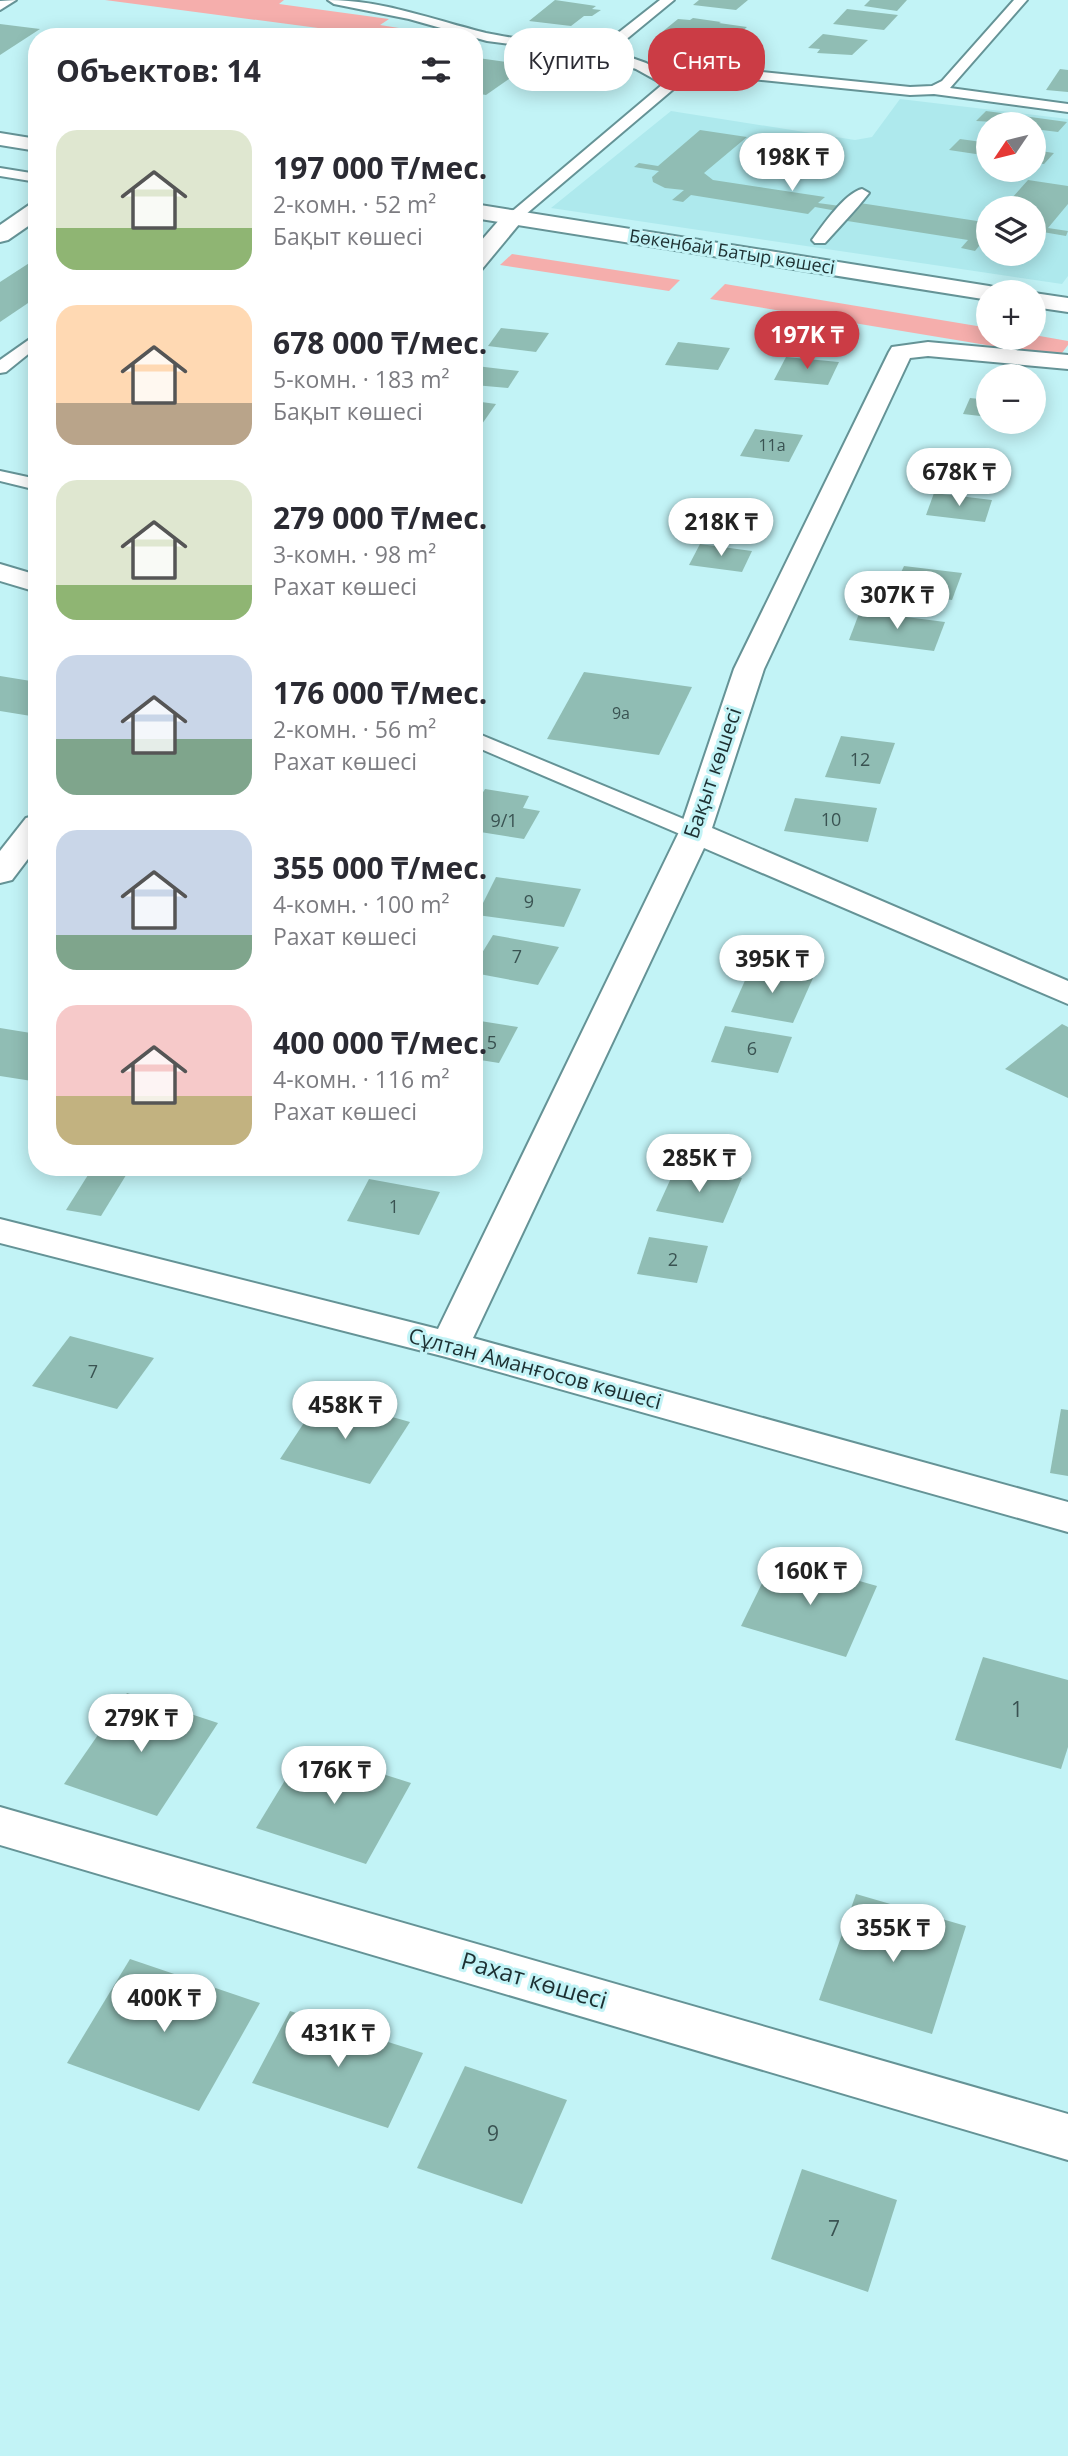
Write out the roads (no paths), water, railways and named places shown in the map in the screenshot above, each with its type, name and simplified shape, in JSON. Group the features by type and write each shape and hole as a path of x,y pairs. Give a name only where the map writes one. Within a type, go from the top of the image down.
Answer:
{"street":[{"path":"0,139 28,144"},
{"name":"Бөкенбай Батыр көшесі","path":"483,212 976,291"},
{"path":"0,235 28,216"},
{"path":"483,253 514,217"},
{"path":"1046,302 1068,305"},
{"name":"Бақыт көшесі","path":"450,1345 695,832 749,669 901,352 928,349 1068,362"},
{"path":"0,572 28,581"},
{"path":"695,832 1068,994"},
{"path":"0,873 28,837"},
{"name":"Сұлтан Аманғосов көшесі","path":"0,1230 450,1345 1068,1517"},
{"name":"Рахат көшесі","path":"0,1826 1068,2137"}],"lane":[{"path":"0,6 10,0"},
{"path":"334,0 411,15 456,28"},
{"path":"632,28 668,0"},
{"path":"934,90 947,84 1021,0"},
{"path":"483,36 504,39"},
{"path":"765,76 910,91 934,90 1068,108"},
{"path":"514,217 663,91"},
{"path":"0,172 28,177"},
{"path":"820,240 862,193"},
{"path":"4,361 28,345"},
{"path":"4,361 28,361"},
{"path":"0,476 28,483"},
{"path":"483,742 695,832"}]}
